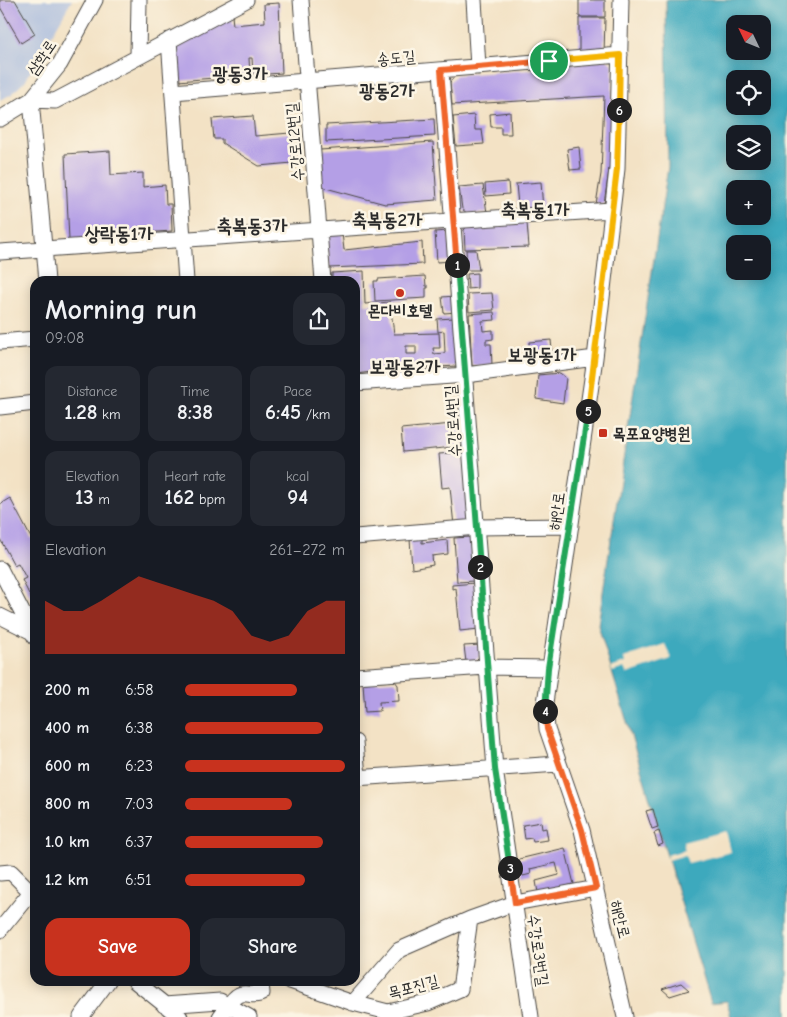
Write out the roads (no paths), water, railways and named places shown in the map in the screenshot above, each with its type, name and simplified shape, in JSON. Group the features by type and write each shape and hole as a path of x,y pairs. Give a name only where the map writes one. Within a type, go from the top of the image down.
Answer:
{"street":[{"name":"삼학로","path":"0,119 31,100 60,64 95,0"},
{"path":"138,56 139,0"},
{"path":"47,276 31,100 55,101 246,0"},
{"name":"수강로12번길","path":"301,0 323,276"},
{"path":"302,20 308,16 308,0"},
{"path":"474,0 478,68"},
{"name":"해안로","path":"621,0 617,169 595,358 548,668 546,717 558,764 564,774 582,830 626,1017"},
{"path":"169,40 186,276"},
{"name":"송도길","path":"173,92 620,55"},
{"name":"수강로4번길","path":"441,70 478,527 486,667 495,769"},
{"path":"0,252 184,241 611,210"},
{"path":"0,342 30,339"},
{"path":"360,383 466,375 595,358"},
{"path":"0,407 30,404"},
{"path":"360,537 478,527 571,526"},
{"path":"0,569 30,626"},
{"path":"0,616 30,632"},
{"path":"360,676 486,667 548,668"},
{"path":"360,778 558,764"},
{"name":"수강로3번길","path":"495,769 531,1017"},
{"path":"0,873 12,872 30,888"},
{"path":"353,1003 399,950 470,919 515,903 596,888"},
{"path":"0,930 30,896"},
{"name":"목포진길","path":"304,986 353,1003 395,1012 455,993 460,989 462,980 470,919"},
{"path":"80,1017 104,986"},
{"path":"141,986 180,1017"},
{"path":"220,1017 236,996 242,994 258,996 262,993 261,986"},
{"path":"164,1005 220,1001 249,1017"}],"water":[{"path":"666,0 787,0 787,1017 731,1017 727,1001 711,1003 598,625 668,167"}],"place":[{"name":"몬다비호텔","path":"400,293"},
{"name":"목포요양병원","path":"603,433"}],"district":[{"name":"광동3가","path":"240,73"},
{"name":"광동2가","path":"387,90"},
{"name":"축복동1가","path":"535,209"},
{"name":"축복동2가","path":"387,219"},
{"name":"축복동3가","path":"252,225"},
{"name":"상락동1가","path":"119,233"},
{"name":"보광동1가","path":"542,354"},
{"name":"보광동2가","path":"405,366"}]}
